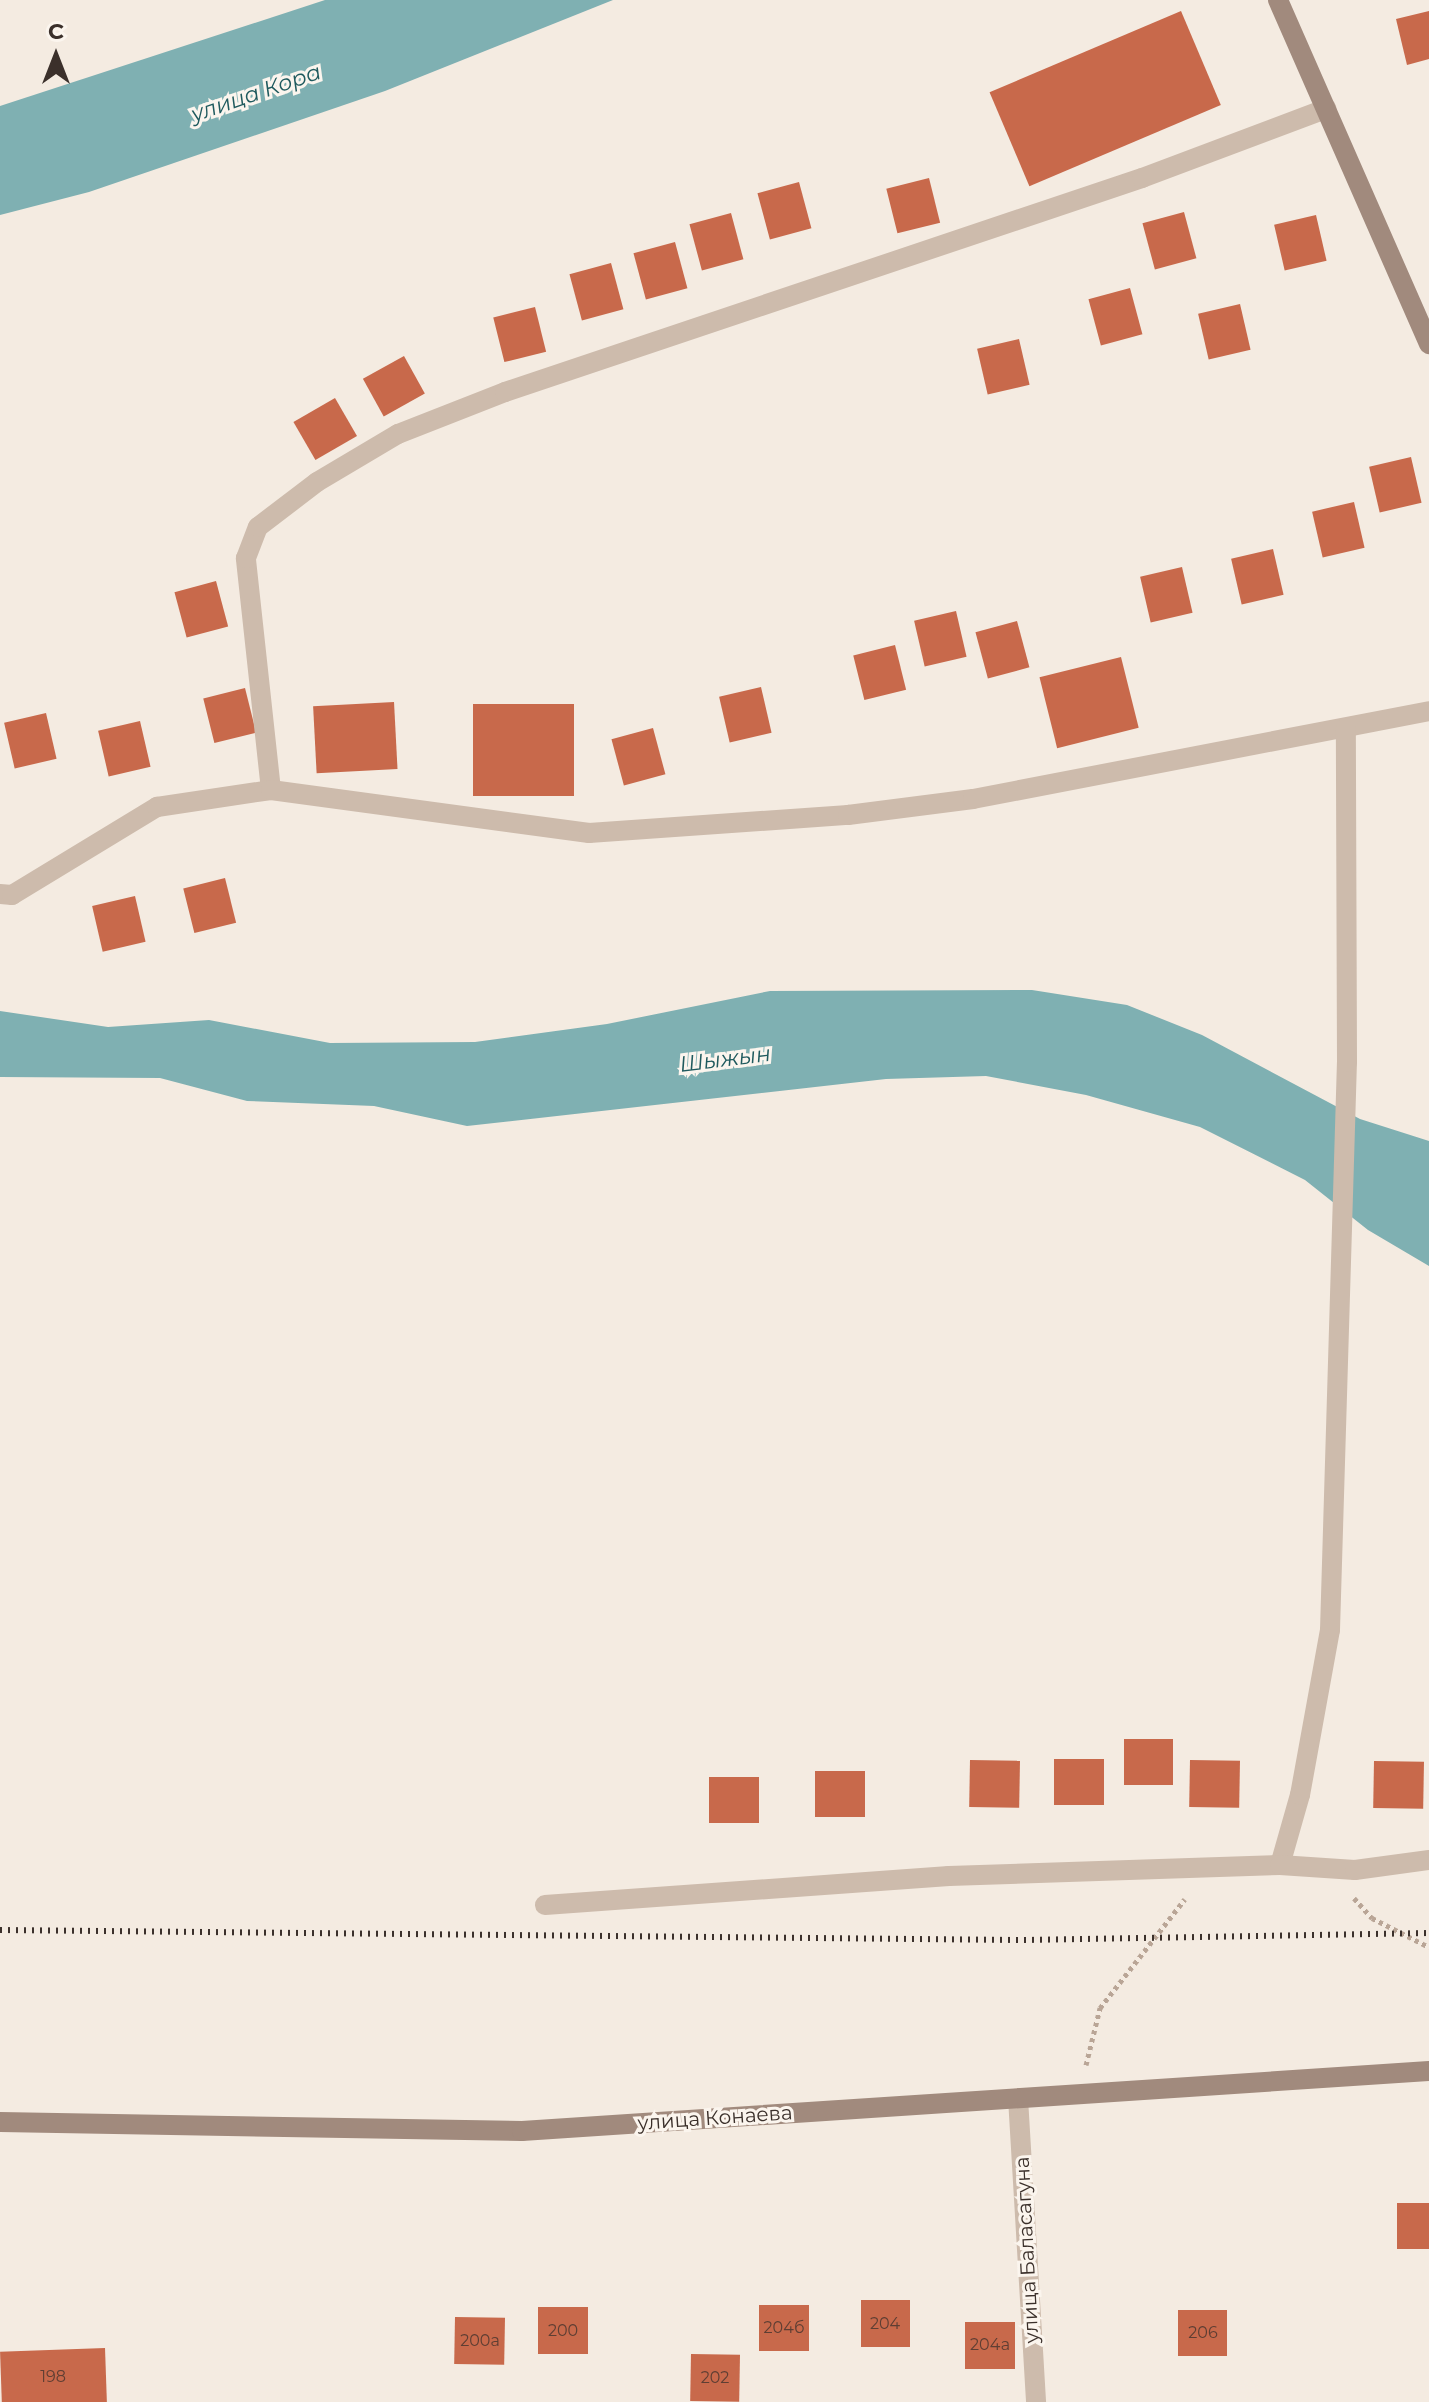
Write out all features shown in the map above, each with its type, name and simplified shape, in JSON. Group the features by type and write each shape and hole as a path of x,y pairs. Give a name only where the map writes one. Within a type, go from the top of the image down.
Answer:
{"street":[{"path":"1278,0 1429,344"},
{"path":"271,790 246,558 258,527 317,482 398,434 505,392 1142,178 1326,109"},
{"path":"0,894 12,895 157,807 271,790 589,833 848,815 973,799 1429,711"},
{"path":"1280,1865 1300,1795 1330,1630 1347,1062 1346,728"},
{"path":"545,1905 949,1876 1227,1866 1336,1868 1429,1860"},
{"name":"улица Конаева","path":"0,2122 522,2131 1429,2071"},
{"name":"улица Баласагуна","path":"1018,2098 1036,2402"}],"path":[{"path":"1079,2094 1100,2008 1180,1903 1227,1866"},
{"path":"1336,1868 1348,1893 1372,1918 1429,1947"}],"water":[{"name":"улица Кора","path":"325,0 613,0 385,91 89,192 0,215 0,106"},
{"name":"Шыжын","path":"1032,990 1127,1005 1202,1035 1360,1119 1429,1141 1429,1266 1368,1230 1305,1180 1200,1127 1086,1095 986,1076 886,1079 467,1126 374,1106 247,1101 160,1078 0,1077 0,1011 108,1027 209,1020 330,1043 475,1042 607,1024 770,991"}],"building":[{"path":"1181,11 1221,105 1029,186 990,92"},
{"path":"1429,11 1429,59 1407,65 1396,19"},
{"path":"929,178 940,223 897,233 886,189"},
{"path":"799,182 811,228 770,239 757,193"},
{"path":"1184,212 1196,258 1155,269 1142,223"},
{"path":"731,213 743,259 702,270 689,224"},
{"path":"1316,215 1327,261 1285,270 1274,225"},
{"path":"675,242 687,288 646,299 633,253"},
{"path":"611,263 623,309 582,320 569,274"},
{"path":"1130,288 1142,334 1101,345 1088,299"},
{"path":"1240,304 1251,350 1209,359 1198,314"},
{"path":"535,307 546,352 504,362 493,317"},
{"path":"1019,339 1030,385 988,394 977,349"},
{"path":"404,356 425,394 384,416 363,379"},
{"path":"335,398 357,436 315,460 293,422"},
{"path":"1411,457 1422,503 1380,512 1369,467"},
{"path":"1354,502 1365,548 1323,557 1312,512"},
{"path":"1273,549 1284,595 1242,604 1231,559"},
{"path":"1182,567 1193,613 1151,622 1140,577"},
{"path":"216,581 228,626 187,638 174,592"},
{"path":"956,611 967,657 925,666 914,621"},
{"path":"1017,621 1029,667 988,678 975,632"},
{"path":"895,645 906,690 864,700 853,655"},
{"path":"1121,657 1139,728 1057,748 1039,677"},
{"path":"761,687 772,733 730,742 719,697"},
{"path":"245,688 256,733 214,743 203,698"},
{"path":"394,702 398,769 317,773 313,706"},
{"path":"473,704 574,704 574,796 473,796"},
{"path":"46,713 57,759 15,768 4,723"},
{"path":"140,721 151,767 109,776 98,731"},
{"path":"653,728 665,774 624,785 611,739"},
{"path":"225,878 236,923 194,933 183,888"},
{"path":"135,896 146,942 103,952 92,906"},
{"path":"1124,1739 1173,1739 1173,1785 1124,1785"},
{"path":"1054,1759 1104,1759 1104,1805 1054,1805"},
{"path":"970,1760 1020,1761 1019,1808 969,1807"},
{"path":"1190,1760 1240,1761 1239,1808 1189,1807"},
{"path":"1374,1761 1424,1762 1423,1809 1373,1808"},
{"path":"815,1771 865,1771 865,1817 815,1817"},
{"path":"709,1777 759,1777 759,1823 709,1823"},
{"path":"1397,2203 1429,2203 1429,2249 1397,2249"},
{"path":"861,2300 910,2300 910,2347 861,2347"},
{"path":"759,2305 809,2305 809,2351 759,2351"},
{"path":"538,2307 588,2307 588,2354 538,2354"},
{"path":"1178,2310 1227,2310 1227,2356 1178,2356"},
{"path":"455,2317 505,2318 504,2365 454,2364"},
{"path":"965,2322 1015,2322 1015,2369 965,2369"},
{"path":"105,2348 107,2402 2,2402 0,2352"},
{"path":"691,2354 740,2355 739,2402 690,2401"}],"railway":[{"path":"0,1930 1024,1940 1429,1933"}]}
